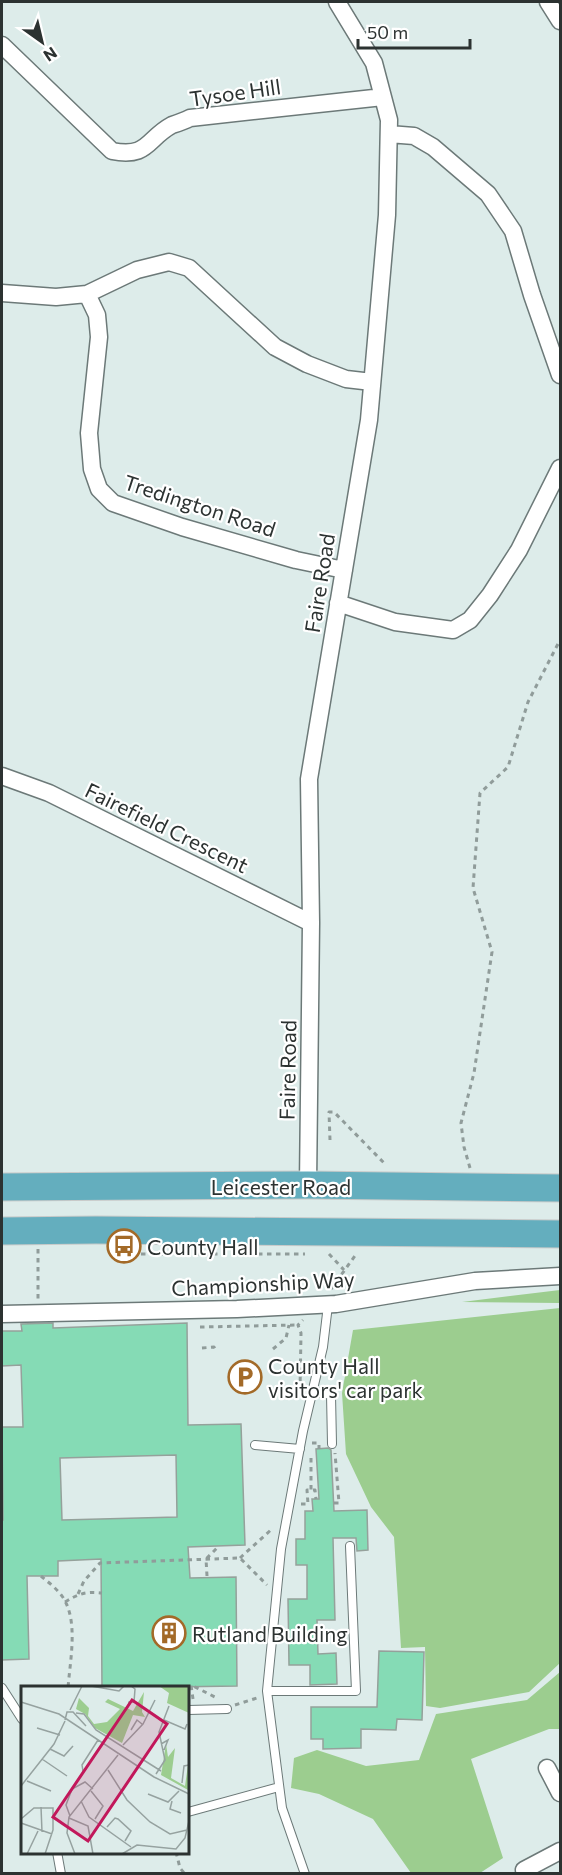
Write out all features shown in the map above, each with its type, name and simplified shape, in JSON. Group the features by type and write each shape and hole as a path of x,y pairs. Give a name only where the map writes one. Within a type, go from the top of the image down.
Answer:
{"highway":[{"name":"Leicester Road","path":"2,1187 308,1185 561,1188"},
{"path":"2,1232 96,1230 561,1234"}],"street":[{"name":"Faire Road","path":"308,1185 311,923 309,779 369,420 387,215 389,120 374,63 337,2"},
{"path":"548,2 561,21"},
{"name":"Tysoe Hill","path":"2,45 112,151 125,153 146,148 171,126 190,118 383,97"},
{"path":"388,134 414,136 433,147 488,194 513,231 532,295 561,375"},
{"path":"2,293 56,297 87,294 137,270 169,262 189,268 275,347 307,364 346,379 372,381"},
{"name":"Tredington Road","path":"87,294 97,315 99,337 89,433 92,469 99,489 113,503 182,527 296,560 344,570"},
{"path":"338,603 395,622 453,630 470,620 490,595 519,550 561,468"},
{"name":"Fairefield Crescent","path":"2,776 49,794 311,923"},
{"name":"Championship Way","path":"2,1314 227,1310 322,1305 475,1281 561,1276"},
{"path":"547,1768 561,1793"},
{"path":"526,1874 524,1870 561,1851"}],"lane":[{"path":"305,1874 282,1809 267,1691 281,1549 323,1347 322,1305"},
{"path":"313,1391 331,1395 332,1444"},
{"path":"255,1444 300,1449"},
{"path":"267,1691 356,1691 350,1546"},
{"path":"2,1688 21,1717"},
{"path":"189,1710 229,1707"},
{"path":"189,1812 279,1787"},
{"path":"57,1854 61,1874"}],"path":[{"path":"459,1169 470,1169 461,1123 474,1073 492,952 473,888 480,793 508,767 528,702 561,640"},
{"path":"330,1140 329,1112 334,1112 389,1169"},
{"path":"200,1327 298,1325 322,1305 344,1270 364,1245"},
{"path":"38,1248 38,1313"},
{"path":"326,1250 344,1270"},
{"path":"273,1349 286,1338 289,1325"},
{"path":"298,1325 302,1333 300,1396"},
{"path":"202,1348 214,1347 216,1350"},
{"path":"311,1443 335,1446 339,1503 334,1503"},
{"path":"319,1443 320,1449"},
{"path":"311,1454 311,1490"},
{"path":"308,1504 307,1490 311,1490"},
{"path":"311,1490 315,1490 316,1499"},
{"path":"78,1594 84,1581 100,1563 240,1558 260,1540"},
{"path":"207,1576 206,1559 219,1546"},
{"path":"240,1558 277,1595"},
{"path":"41,1576 63,1597 73,1636 68,1686"},
{"path":"64,1602 78,1594 102,1593"},
{"path":"193,1694 191,1685 229,1707 259,1697"},
{"path":"176,1854 180,1868 185,1874"}],"green space":[{"path":"560,1290 560,1303 462,1302"},
{"path":"560,1308 560,1663 529,1692 440,1708 426,1706 425,1647 401,1648 394,1537 371,1507 346,1454 342,1393 353,1330"},
{"path":"560,1672 560,1729 549,1729 471,1759 503,1858 480,1873 411,1873 373,1819 319,1794 291,1788 294,1758 317,1750 366,1766 419,1760 436,1714 527,1700"}],"building":[{"path":"53,1323 53,1328 187,1323 188,1425 241,1424 245,1545 188,1547 190,1578 236,1577 237,1686 102,1686 101,1559 58,1561 58,1576 27,1576 29,1659 2,1660 2,1427 23,1427 21,1365 2,1366 2,1331 22,1331 21,1324","holes":["176,1455 177,1517 62,1520 60,1458"]},
{"path":"316,1449 331,1450 334,1511 367,1510 368,1550 357,1551 356,1538 333,1538 335,1620 317,1620 318,1654 336,1653 337,1684 310,1685 310,1665 289,1665 288,1599 307,1599 307,1565 296,1565 296,1539 305,1539 305,1511 313,1511 312,1499 319,1499"},
{"path":"379,1651 424,1652 422,1720 397,1719 396,1730 361,1729 361,1748 323,1749 323,1739 311,1739 311,1707 377,1707"}],"place":[{"name":"County Hall","path":"124,1246"},
{"name":"County Hall visitors' car park","path":"245,1377"},
{"name":"Rutland Building","path":"169,1633"}]}
